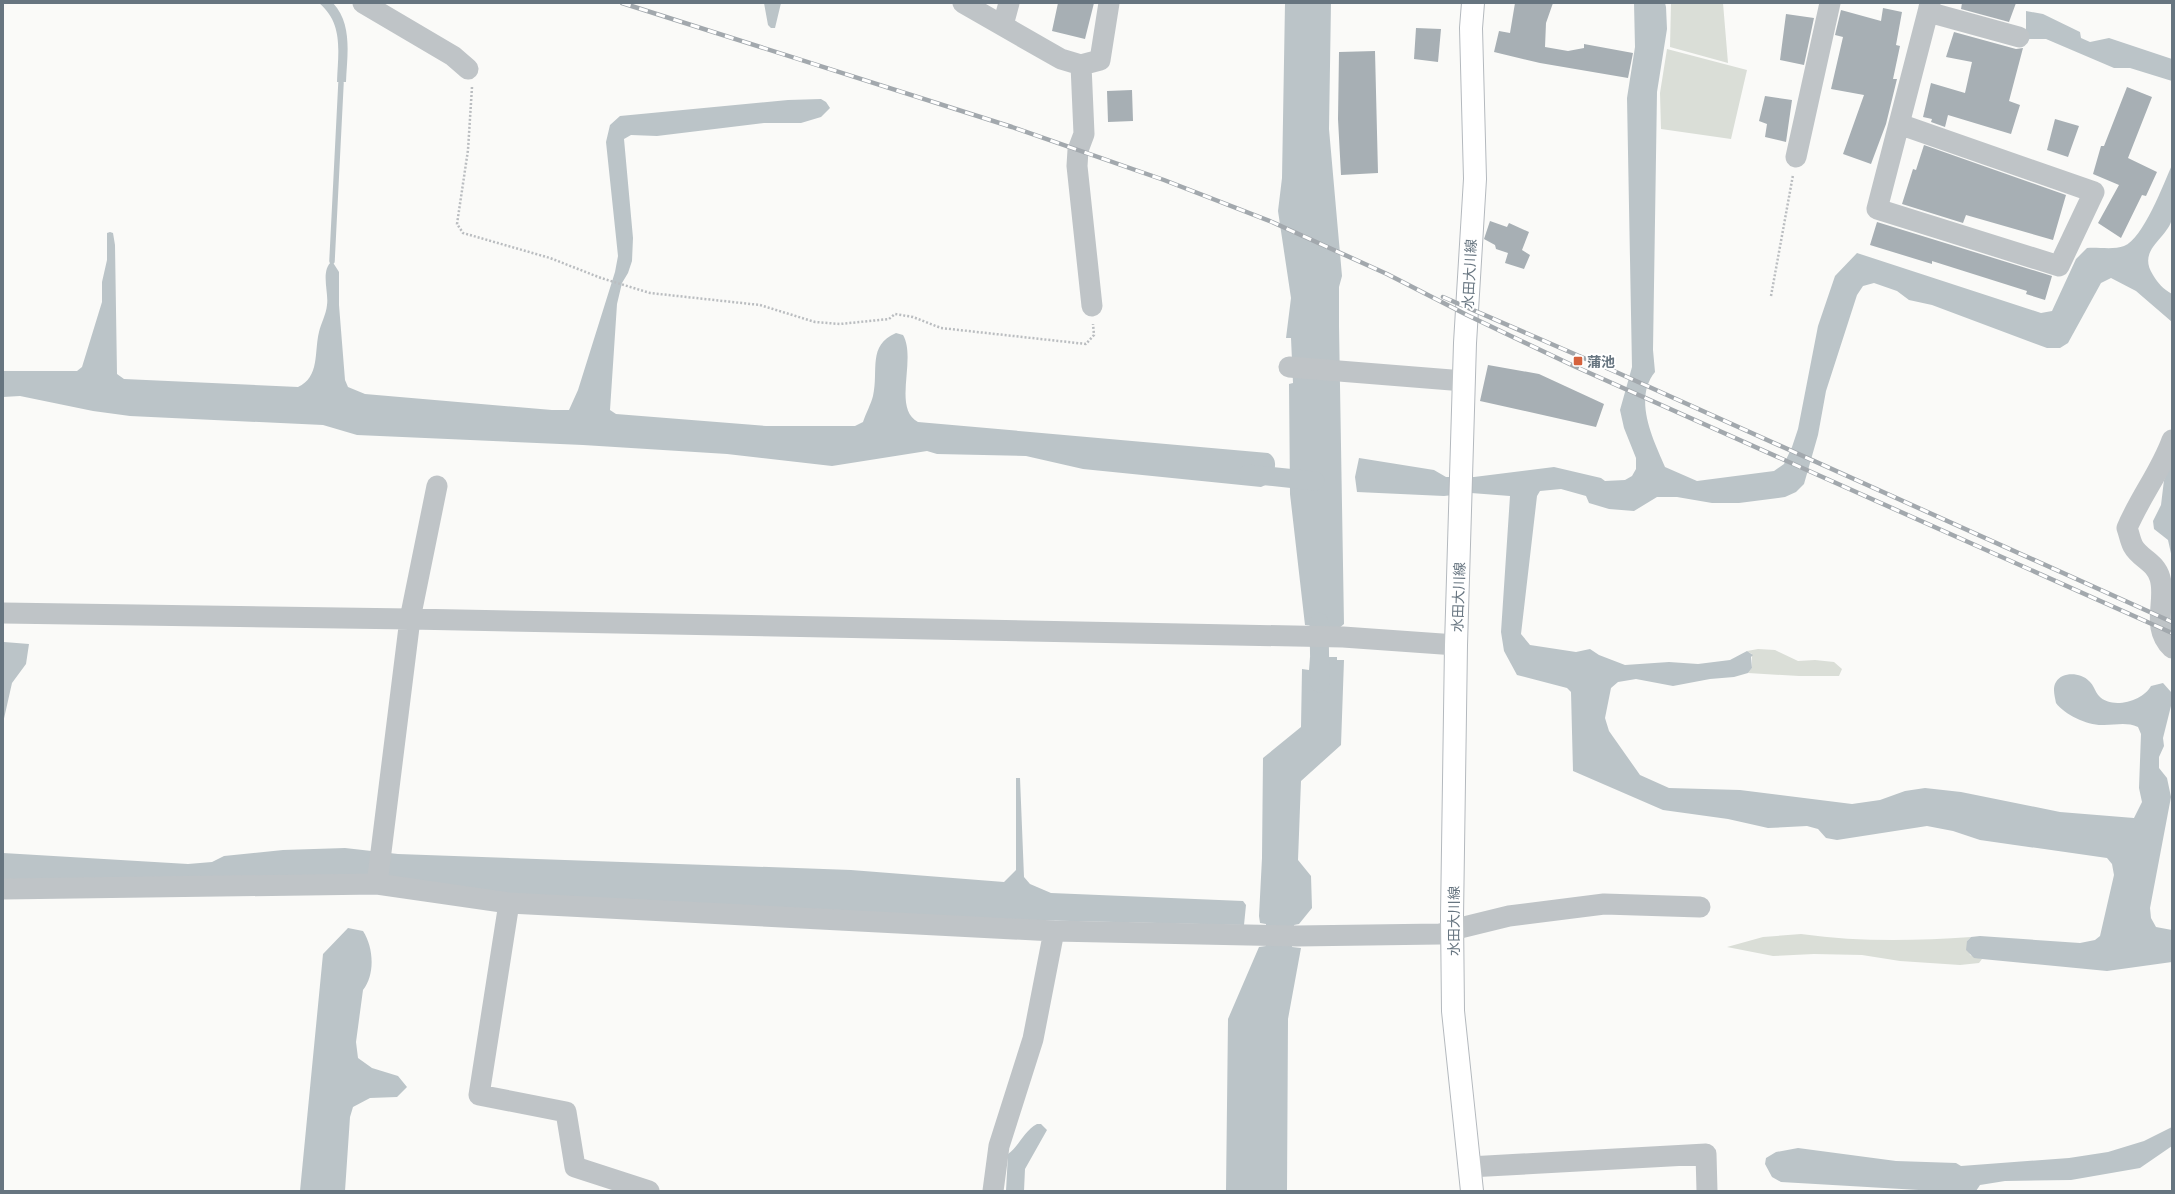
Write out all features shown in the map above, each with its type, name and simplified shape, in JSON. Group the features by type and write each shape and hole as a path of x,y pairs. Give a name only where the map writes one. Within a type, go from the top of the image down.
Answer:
{"main road":[{"name":"水田大川線","path":"1472,1191 1453,1011 1453,932 1456,645 1464,380 1475,179 1471,28 1473,3"}],"street":[{"path":"363,3 452,56 468,69"},
{"path":"963,3 1061,59 1081,65 1100,60 1109,3"},
{"path":"1003,25 1009,3"},
{"path":"1796,157 1830,3"},
{"path":"1899,124 2094,192 2059,266 1877,209 1929,8 2019,37"},
{"path":"1081,65 1084,134 1078,150 1077,166 1092,306"},
{"path":"1289,367 1464,380"},
{"path":"2172,440 2164,461 2135,509 2127,528 2133,546 2155,566 2161,579 2161,628 2164,639 2172,648"},
{"path":"376,884 410,619 437,486"},
{"path":"3,613 410,619 1343,637 1456,645"},
{"path":"3,889 376,884 509,903 1054,931 1261,934 1297,936 1424,935 1453,932 1460,928 1509,916 1604,904 1700,907"},
{"path":"509,903 479,1095 566,1112 575,1167 649,1191"},
{"path":"993,1191 999,1146 1033,1040 1054,931"},
{"path":"1469,1167 1706,1154 1707,1191"}],"path":[{"path":"468,69 472,85 468,150 457,224 463,233 550,258 601,278 650,293 760,305 815,322 840,324 889,319 895,314 913,317 941,328 1086,344 1094,335 1092,306"},
{"path":"1770,296 1796,157"}],"shaded area":[{"path":"319,3 333,3 344,21 348,51 346,82 337,82 338,39 336,29 327,11"},
{"path":"764,3 781,3 775,28 771,28 768,25"},
{"path":"1285,3 1331,3 1329,129 1342,276 1339,287 1339,326 1344,624 1338,629 1305,625 1290,494 1289,384 1293,383 1291,338 1286,338 1291,298 1278,211 1282,178"},
{"path":"1634,3 1665,3 1666,7 1667,29 1657,92 1653,350 1655,372 1649,383 1645,407 1647,419 1655,444 1665,467 1697,481 1774,471 1784,464 1798,429 1818,326 1835,276 1857,253 2041,313 2052,311 2076,259 2087,248 2111,248 2124,246 2138,233 2152,210 2172,165 2172,218 2170,225 2155,244 2148,258 2149,266 2155,278 2163,288 2172,294 2172,322 2136,291 2111,278 2101,283 2068,343 2060,348 2047,348 1932,305 1909,300 1897,291 1874,283 1863,286 1857,295 1826,391 1818,435 1804,484 1796,492 1785,497 1739,503 1712,503 1677,497 1657,497 1634,511 1609,509 1589,503 1586,496 1561,489 1540,491 1537,496 1521,634 1530,645 1576,652 1590,649 1599,655 1625,665 1669,662 1698,664 1730,660 1747,651 1753,655 1751,657 1752,668 1748,673 1734,677 1710,679 1673,686 1636,679 1618,682 1611,688 1605,718 1609,731 1640,775 1669,788 1740,790 1852,804 1880,800 1905,791 1925,788 1961,792 2060,812 2134,818 2142,802 2139,788 2141,734 2138,727 2125,724 2098,725 2077,719 2065,712 2056,703 2054,687 2059,678 2072,674 2077,675 2086,678 2092,684 2099,696 2105,700 2119,703 2127,702 2141,696 2151,686 2163,683 2171,692 2172,702 2163,738 2164,746 2159,757 2159,768 2167,778 2171,797 2150,908 2151,918 2156,927 2172,930 2172,962 2107,971 1974,958 1966,950 1967,941 1971,937 1980,936 2080,943 2095,940 2100,936 2114,875 2112,864 2107,858 1980,840 1953,831 1927,826 1837,840 1826,838 1818,829 1807,826 1768,828 1728,819 1663,810 1573,771 1571,692 1567,688 1517,675 1504,651 1501,632 1510,496 1471,493 1444,496 1357,492 1355,477 1359,458 1434,470 1446,477 1474,477 1554,467 1601,478 1605,481 1625,480 1632,476 1636,469 1636,458 1624,428 1620,410 1632,367 1627,98 1635,47"},
{"path":"1671,3 1723,3 1728,63 1670,47"},
{"path":"2026,11 2043,14 2080,32 2081,38 2090,42 2109,38 2172,59 2172,81 2130,68 2114,68 2046,39 2026,39"},
{"path":"1667,49 1747,70 1731,139 1661,129 1660,93"},
{"path":"821,99 826,102 830,108 821,117 801,123 764,123 657,136 631,135 624,139 633,238 632,261 628,273 622,283 617,304 610,410 616,414 766,426 855,426 863,422 872,399 875,387 876,360 881,344 887,338 896,333 903,335 907,345 907,406 910,415 918,422 1268,453 1272,456 1275,462 1270,483 1261,487 1083,469 1026,456 937,454 927,451 832,466 727,454 583,445 357,435 323,425 130,416 93,411 20,396 3,397 3,371 77,371 82,367 102,302 102,282 107,260 107,233 110,232 113,233 115,245 117,374 124,379 298,387 305,383 310,377 315,363 319,332 327,305 326,270 332,261 339,272 339,305 345,380 348,387 365,394 552,410 569,410 578,390 615,272 618,256 606,142 610,125 620,116 788,100"},
{"path":"2172,461 2172,558 2168,540 2154,529 2153,521 2161,505 2164,480"},
{"path":"4,642 29,644 26,664 12,683 3,723"},
{"path":"1758,649 1775,650 1798,661 1815,660 1834,662 1842,669 1839,676 1799,676 1748,673 1752,668 1752,654 1747,651"},
{"path":"1310,657 1337,657 1337,660 1344,660 1341,745 1301,781 1298,860 1311,876 1312,908 1299,924 1294,925 1292,947 1301,948 1288,1019 1287,1191 1226,1191 1228,1019 1259,947 1266,946 1266,924 1260,923 1259,916 1262,858 1263,758 1301,727 1302,669 1309,670"},
{"path":"1016,778 1020,778 1024,877 1030,884 1051,893 1243,901 1246,905 1244,925 941,918 401,891 3,885 3,853 188,864 212,862 224,856 283,850 345,848 398,854 851,870 1004,882 1016,870"},
{"path":"348,928 363,931 367,938 372,961 370,977 363,990 356,1042 358,1058 372,1068 398,1076 407,1087 397,1097 370,1098 353,1107 350,1117 345,1191 300,1191 323,954"},
{"path":"1801,934 1865,940 1971,937 1967,941 1970,955 1982,959 1979,963 1960,965 1900,961 1862,955 1814,954 1773,956 1727,947 1763,937"},
{"path":"1037,1124 1041,1124 1047,1130 1025,1169 1024,1191 1006,1191 1008,1154 1029,1130"},
{"path":"2172,1127 2172,1146 2140,1168 2071,1180 2005,1181 1980,1185 1976,1191 1936,1191 1781,1182 1772,1177 1765,1164 1766,1158 1776,1152 1798,1148 1896,1161 1956,1163 1961,1166 2069,1158 2108,1152 2144,1141"}],"building":[{"path":"1058,3 1094,3 1085,39 1052,31"},
{"path":"1515,3 1553,3 1546,23 1545,47 1568,51 1584,48 1584,44 1633,53 1628,78 1540,63 1494,52 1499,31 1510,33"},
{"path":"1962,3 2016,3 2009,22 1961,9"},
{"path":"1883,8 1902,12 1896,45 1900,46 1893,79 1897,79 1886,124 1871,164 1843,154 1864,95 1831,89 1843,37 1835,35 1841,10 1881,21"},
{"path":"1786,14 1814,18 1804,65 1780,60"},
{"path":"1416,28 1441,29 1438,62 1414,59"},
{"path":"1954,32 2016,49 2023,48 2009,101 2020,105 2011,134 1948,115 1945,127 1931,122 1932,119 1923,117 1931,83 1965,93 1972,62 1946,57"},
{"path":"1375,51 1378,173 1341,175 1338,119 1339,52"},
{"path":"2127,87 2152,97 2128,158 2157,172 2146,196 2142,195 2121,238 2098,223 2119,185 2093,174 2101,146 2104,146"},
{"path":"1132,90 1133,121 1108,122 1107,91"},
{"path":"1765,96 1792,100 1786,142 1765,137 1767,124 1759,121"},
{"path":"2055,119 2079,126 2068,157 2047,150"},
{"path":"1924,145 2066,195 2053,240 1966,215 1963,223 1902,204 1913,169 1916,170"},
{"path":"1490,221 1507,227 1509,223 1529,232 1522,250 1530,255 1524,269 1505,263 1508,253 1496,249 1495,245 1484,239"},
{"path":"1877,222 2052,276 2045,300 2026,294 2027,291 1932,261 1932,264 1870,245"},
{"path":"1488,365 1539,374 1604,404 1596,427 1480,401"}],"waterway":[{"path":"332,261 341,83"},
{"path":"1248,474 1315,481"},
{"path":"1319,622 1320,683"}],"railway":[{"path":"622,3 1012,127 1164,180 1272,222 1387,274 1467,315 1576,367 2172,633"},
{"path":"1443,297 1616,372 2172,622"}],"place":[{"name":"蒲池","path":"1578,361"}]}
